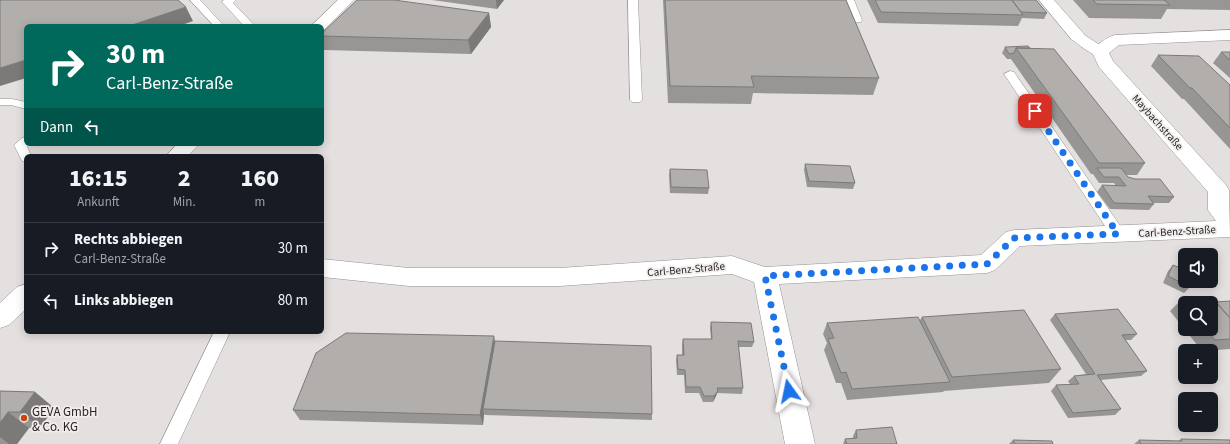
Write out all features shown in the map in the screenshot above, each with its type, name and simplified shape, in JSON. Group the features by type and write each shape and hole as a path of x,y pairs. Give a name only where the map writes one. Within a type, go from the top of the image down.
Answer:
{"street":[{"path":"321,24 347,0"},
{"name":"Maybachstraße","path":"1046,0 1078,37 1100,52 1105,63 1224,189 1219,210 1230,223"},
{"path":"1100,52 1115,40 1230,35"},
{"path":"178,154 188,146"},
{"name":"Carl-Benz-Straße","path":"324,268 409,276 560,277 678,270 732,265 765,276 987,264 1014,238 1230,229"},
{"path":"765,276 800,444"},
{"path":"0,318 24,296"}],"lane":[{"path":"195,0 217,24"},
{"path":"231,0 227,2 248,24"},
{"path":"633,0 636,100"},
{"path":"849,0 857,20"},
{"path":"1010,74 1118,234"},
{"path":"0,102 12,102 24,105"},
{"path":"24,142 20,145 24,154"},
{"path":"169,444 221,334"}],"building":[{"path":"0,0 178,0 186,7 135,24 24,24 24,61 0,68"},
{"path":"357,0 394,0 489,13 468,40 324,36 324,31"},
{"path":"665,0 846,0 879,78 751,76 754,87 670,86"},
{"path":"875,0 1012,0 1023,15 881,12"},
{"path":"1012,0 1036,0 1047,13 1021,12"},
{"path":"1093,0 1164,0 1170,5 1097,4"},
{"path":"1028,46 1030,48 1016,48 1014,53 1009,54 1005,47"},
{"path":"1016,48 1054,49 1145,163 1099,163"},
{"path":"1221,52 1230,52 1230,60"},
{"path":"1158,55 1199,56 1230,85 1230,128 1192,88 1190,88"},
{"path":"805,164 850,166 855,183 809,181"},
{"path":"1097,168 1121,168 1128,177 1135,179 1160,179 1174,197 1148,196 1154,204 1114,203 1102,185 1126,186 1119,177 1104,177"},
{"path":"670,169 707,170 709,188 671,187"},
{"path":"1173,265 1178,267 1178,281 1168,276"},
{"path":"1230,301 1230,318 1218,304 1218,302"},
{"path":"1218,305 1230,318 1230,339 1215,340 1211,336 1218,336"},
{"path":"1118,309 1137,334 1122,335 1147,371 1097,375 1121,409 1073,413 1056,385 1079,384 1074,376 1095,374 1055,314"},
{"path":"1024,310 1061,369 952,377 922,317"},
{"path":"918,317 950,382 852,389 846,372 841,373 828,339 834,338 827,323"},
{"path":"711,322 751,323 754,342 738,341 743,388 717,388 718,391 714,396 704,396 700,387 686,387 685,370 678,369 677,355 684,355 683,339 712,339"},
{"path":"346,333 494,336 480,415 293,410 316,353"},
{"path":"495,341 651,346 652,414 483,409"},
{"path":"0,391 35,392 20,412 8,412 0,423"},
{"path":"892,427 897,444 847,444 845,439 857,438 856,430"},
{"path":"1181,439 1230,440 1230,444 1141,444 1139,440 1182,441"},
{"path":"1013,440 1052,441 1053,444 1015,444"}],"place":[{"name":"GEVA GmbH & Co. KG","path":"24,418"}],"route":[{"path":"789,391 765,276 987,264 1014,238 1118,234 1035,111"}]}
